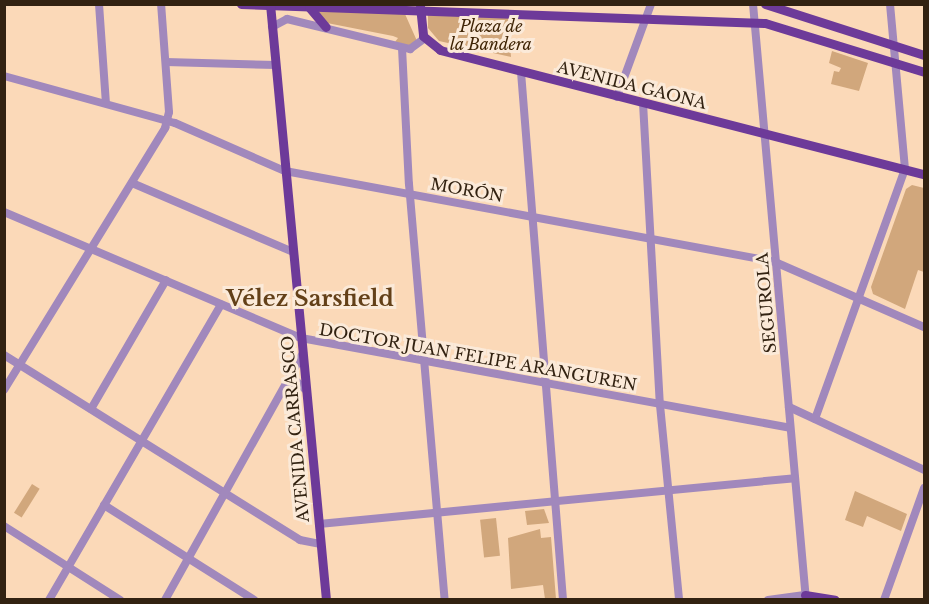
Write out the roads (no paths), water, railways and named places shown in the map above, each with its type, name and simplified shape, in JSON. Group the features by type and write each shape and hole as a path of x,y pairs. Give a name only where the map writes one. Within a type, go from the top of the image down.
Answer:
{"main road":[{"path":"241,4 309,7 420,7 755,22 924,72"},
{"path":"765,4 924,55"},
{"name":"AVENIDA CARRASCO","path":"270,5 326,600"},
{"path":"309,7 326,27"},
{"path":"420,7 424,38"},
{"name":"AVENIDA GAONA","path":"424,38 440,51 924,174"},
{"path":"805,598 835,600"}],"street":[{"path":"99,4 106,103"},
{"path":"4,390 132,183 166,120 166,62 161,4"},
{"path":"617,97 651,4"},
{"name":"SEGUROLA","path":"753,4 805,598"},
{"path":"815,419 904,169 890,4"},
{"path":"272,27 287,19 402,48 415,48 424,38"},
{"path":"402,48 411,193 446,600"},
{"path":"166,62 276,65"},
{"path":"522,72 563,600"},
{"name":"MORÓN","path":"4,76 166,120 285,171 775,262 924,327"},
{"path":"643,103 660,405 679,600"},
{"path":"132,183 293,252"},
{"name":"DOCTOR JUAN FELIPE ARANGUREN","path":"4,212 301,338 790,428"},
{"path":"91,409 166,280"},
{"path":"49,600 221,304"},
{"path":"165,600 303,353"},
{"path":"4,355 300,540 320,544"},
{"path":"284,388 297,382 306,390"},
{"path":"789,407 924,470"},
{"path":"319,524 795,478"},
{"path":"884,600 924,488"},
{"path":"104,505 254,600"},
{"path":"4,526 120,600"},
{"path":"768,600 805,598"}],"district":[{"name":"Vélez Sarsfield","path":"310,299"}],"park label":[{"name":"Plaza de la Bandera","path":"491,35"}]}
